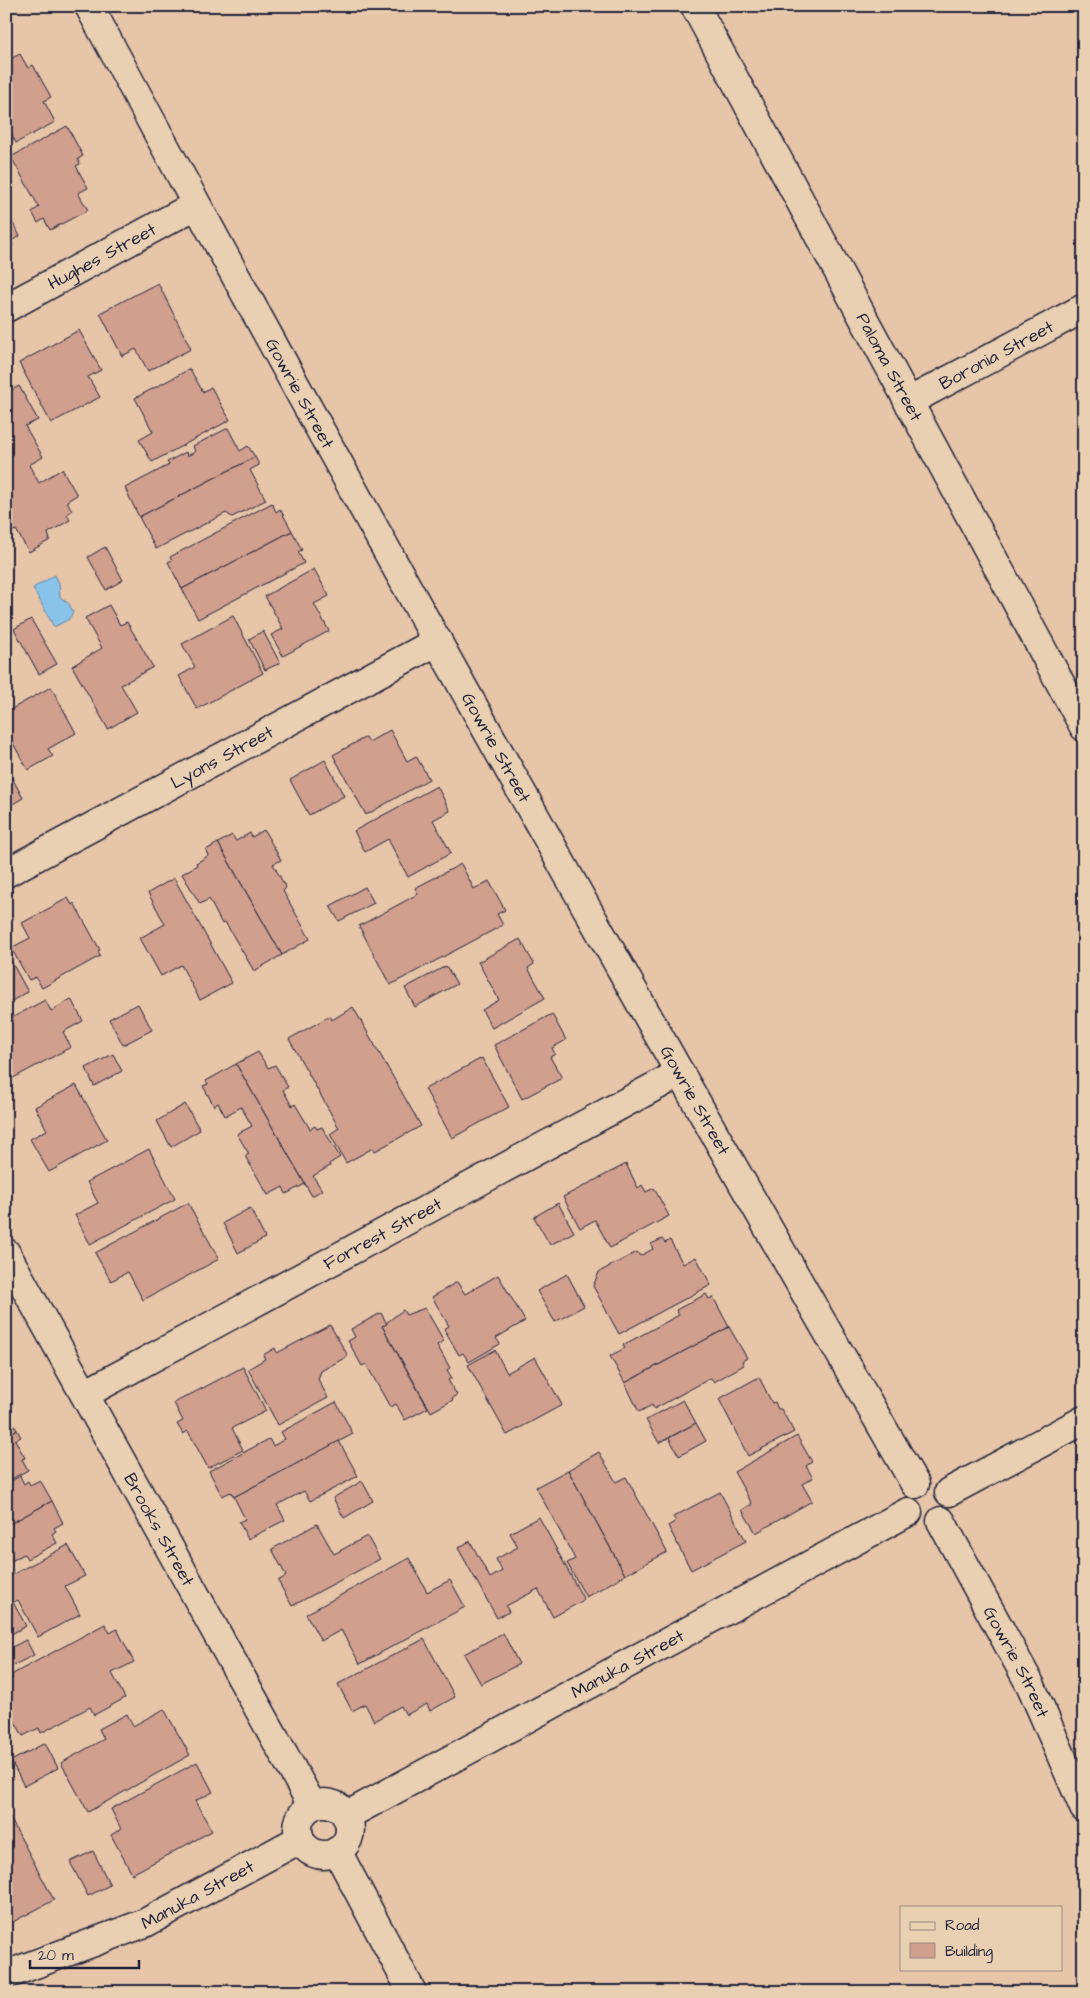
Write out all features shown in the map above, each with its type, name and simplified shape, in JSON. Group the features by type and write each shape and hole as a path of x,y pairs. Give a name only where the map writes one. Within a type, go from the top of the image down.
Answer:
{"street":[{"name":"Gowrie Street","path":"89,6 196,205 438,641 680,1073 915,1484"},
{"name":"Paloma Street","path":"695,6 1084,727"},
{"name":"Hughes Street","path":"6,308 196,205"},
{"name":"Boronia Street","path":"908,402 1084,308"},
{"name":"Lyons Street","path":"6,872 438,641"},
{"name":"Forrest Street","path":"84,1394 680,1073"},
{"name":"Brooks Street","path":"6,1253 312,1805"},
{"path":"949,1492 1084,1420"},
{"path":"934,1480 949,1492 951,1505 946,1517 941,1521 926,1525 913,1518 908,1512 906,1500 915,1484 934,1480"},
{"name":"Manuka Street","path":"346,1816 908,1512"},
{"name":"Gowrie Street","path":"941,1521 1031,1686 1084,1808"},
{"path":"328,1803 336,1805 346,1816 349,1824 348,1839 337,1851 320,1855 304,1846 300,1839 298,1824 306,1810 312,1805 328,1803"},
{"name":"Manuka Street","path":"6,1975 145,1923 300,1839"},
{"path":"337,1851 412,1992"}],"water":[{"path":"55,575 59,583 60,597 69,604 73,612 69,619 54,627 33,588"}],"building":[{"path":"20,54 28,68 33,65 51,97 44,101 55,122 16,143 6,124 6,61"},
{"path":"67,126 83,156 78,159 80,164 76,166 88,188 78,193 88,210 50,230 44,219 38,223 32,212 39,207 11,157"},
{"path":"6,211 20,236 11,241 13,246 6,249"},
{"path":"158,283 191,349 148,371 136,349 122,356 100,313"},
{"path":"79,330 101,370 88,377 100,397 51,423 19,363"},
{"path":"190,369 203,392 211,387 230,420 152,462 139,440 153,432 135,398"},
{"path":"19,386 38,420 25,426 43,457 29,465 39,483 62,469 77,495 67,501 72,511 67,514 70,520 48,533 50,540 29,552 16,530 6,534 6,500 11,497 6,488 6,393"},
{"path":"228,428 240,451 248,446 255,457 139,517 125,488 169,465 167,462 186,452 187,456 195,452 193,446"},
{"path":"255,457 259,465 250,470 266,500 232,517 226,513 156,549 139,517"},
{"path":"272,503 276,512 280,509 292,531 182,589 168,562 172,560 170,557"},
{"path":"292,531 302,550 298,552 304,563 198,619 182,589"},
{"path":"105,547 123,580 106,590 88,557"},
{"path":"314,569 329,596 314,604 329,631 283,656 271,635 283,629 265,596"},
{"path":"109,605 120,625 127,622 153,667 121,685 137,712 108,729 72,666 102,648 85,618"},
{"path":"233,616 263,673 197,709 179,676 195,667 182,644"},
{"path":"31,619 57,664 39,674 14,629"},
{"path":"263,631 280,663 265,670 249,639"},
{"path":"51,687 76,733 48,749 53,756 28,770 6,731 6,712"},
{"path":"390,730 407,761 416,756 429,779 366,815 333,755 366,737 369,742"},
{"path":"325,760 344,796 309,815 290,780"},
{"path":"6,767 23,798 6,808"},
{"path":"437,786 450,811 433,820 451,853 408,877 388,839 365,852 354,831"},
{"path":"264,830 281,860 273,864 286,888 283,891 310,939 282,955 218,843 232,835 236,841 250,833 252,837"},
{"path":"218,843 282,955 254,971 225,922 222,924 209,899 200,904 182,874 208,856 206,850"},
{"path":"461,864 474,889 489,881 505,910 497,914 503,925 390,985 359,926 418,894 415,888"},
{"path":"174,878 232,983 200,1000 181,965 161,976 140,938 165,924 148,893"},
{"path":"365,887 374,903 339,921 330,906"},
{"path":"68,898 72,905 74,903 100,950 98,951 100,956 42,988 36,977 29,980 11,948 30,938 22,923"},
{"path":"520,939 534,964 528,968 545,998 492,1028 482,1010 499,1000 478,962"},
{"path":"6,952 28,992 6,1004"},
{"path":"446,966 457,984 415,1007 405,988"},
{"path":"71,999 83,1021 63,1032 71,1047 6,1082 6,1021 45,1000 51,1011"},
{"path":"138,1004 152,1030 123,1045 109,1019"},
{"path":"353,1007 421,1126 375,1151 373,1148 346,1163 330,1134 339,1128 289,1039 330,1016 332,1020"},
{"path":"552,1014 566,1040 552,1048 555,1054 550,1057 562,1078 522,1099 494,1045"},
{"path":"258,1052 268,1068 275,1065 288,1087 283,1090 292,1106 295,1104 310,1129 315,1126 317,1129 322,1127 340,1157 329,1164 330,1166 313,1176 322,1190 312,1196 236,1064"},
{"path":"113,1054 122,1071 94,1086 86,1068"},
{"path":"482,1058 509,1107 452,1138 425,1089"},
{"path":"236,1064 305,1184 286,1194 283,1187 268,1195 245,1156 249,1154 237,1134 252,1126 241,1107 225,1116 218,1103 214,1106 203,1086 208,1084 206,1081"},
{"path":"76,1085 107,1140 49,1172 30,1139 47,1130 35,1107"},
{"path":"185,1104 200,1130 171,1147 157,1121"},
{"path":"149,1149 175,1199 90,1244 75,1215 98,1203 87,1182"},
{"path":"626,1164 638,1188 642,1185 646,1192 654,1188 669,1216 610,1248 595,1220 580,1228 563,1197"},
{"path":"188,1203 219,1259 143,1300 128,1272 111,1281 95,1253"},
{"path":"558,1203 574,1232 550,1245 534,1217"},
{"path":"250,1208 265,1238 238,1253 223,1223"},
{"path":"662,1239 665,1243 670,1240 683,1264 696,1257 711,1285 619,1334 593,1286 599,1272 637,1252 640,1256 653,1249 651,1244"},
{"path":"567,1274 584,1306 555,1322 537,1291"},
{"path":"498,1275 525,1321 496,1338 500,1344 469,1362 463,1353 459,1355 444,1329 449,1326 432,1297 457,1282 465,1294"},
{"path":"706,1294 709,1299 713,1297 729,1327 625,1383 610,1356 625,1348 623,1345 679,1315 676,1310"},
{"path":"425,1308 444,1341 437,1345 450,1368 447,1370 452,1378 448,1380 457,1395 452,1398 453,1400 431,1412 382,1326 403,1310 406,1315"},
{"path":"381,1313 387,1324 382,1326 428,1408 405,1420 396,1404 390,1407 366,1364 362,1366 348,1341 355,1337 351,1329"},
{"path":"330,1325 348,1356 321,1371 318,1379 328,1398 278,1425 248,1369 265,1359 263,1355 275,1348 277,1353"},
{"path":"729,1327 747,1358 742,1361 744,1365 714,1382 711,1378 654,1409 652,1405 639,1412 625,1383"},
{"path":"495,1350 507,1373 535,1357 562,1405 507,1435 468,1365"},
{"path":"243,1367 266,1411 232,1428 243,1450 208,1468 188,1431 183,1434 177,1424 183,1421 174,1403"},
{"path":"759,1377 772,1403 775,1402 778,1409 781,1409 794,1432 748,1456 719,1399"},
{"path":"683,1400 696,1423 659,1443 646,1420"},
{"path":"336,1402 353,1434 234,1497 231,1492 222,1496 209,1471 269,1439 273,1446 285,1439 281,1432"},
{"path":"11,1420 17,1430 6,1436 6,1423"},
{"path":"696,1423 706,1441 679,1456 669,1438"},
{"path":"17,1430 21,1437 15,1440 25,1458 22,1459 28,1470 6,1482 6,1436"},
{"path":"797,1436 812,1462 806,1466 813,1478 802,1484 812,1501 756,1533 742,1510 752,1504 734,1472"},
{"path":"339,1441 358,1476 310,1501 304,1491 277,1505 285,1520 248,1539 239,1522 245,1519 234,1497"},
{"path":"599,1452 616,1482 626,1477 667,1552 625,1575 568,1470"},
{"path":"568,1470 625,1575 586,1597 567,1563 575,1559 536,1487"},
{"path":"20,1476 24,1484 28,1481 30,1485 40,1480 52,1501 6,1526 6,1484"},
{"path":"362,1481 373,1501 344,1518 333,1498"},
{"path":"720,1492 746,1541 691,1570 668,1526 676,1521 673,1517"},
{"path":"52,1501 63,1523 54,1528 56,1531 52,1534 57,1543 27,1559 24,1554 6,1564 6,1526"},
{"path":"539,1517 584,1600 553,1617 538,1589 506,1606 509,1612 497,1618 458,1548 470,1541 490,1578 502,1571 496,1559 518,1547 510,1533"},
{"path":"317,1524 334,1554 367,1536 380,1559 292,1606 278,1581 286,1576 272,1549"},
{"path":"68,1545 85,1576 65,1586 80,1614 38,1637 18,1600 13,1602 26,1626 6,1637 6,1578"},
{"path":"409,1558 427,1592 450,1580 465,1607 360,1664 341,1630 321,1641 306,1614"},
{"path":"105,1624 110,1633 117,1629 134,1662 112,1673 125,1698 94,1715 90,1707 41,1733 39,1728 23,1736 6,1706 6,1681 13,1678 11,1675"},
{"path":"503,1633 519,1664 481,1684 464,1654"},
{"path":"424,1639 455,1697 430,1711 427,1704 406,1715 401,1706 374,1721 365,1704 352,1711 338,1684"},
{"path":"26,1640 34,1655 6,1669 6,1650"},
{"path":"164,1709 190,1755 88,1812 61,1763 104,1739 99,1729 127,1714 133,1726"},
{"path":"45,1743 58,1768 24,1786 11,1761"},
{"path":"197,1762 213,1792 195,1801 212,1831 132,1874 111,1835 121,1829 111,1809"},
{"path":"9,1816 54,1900 9,1924 6,1918 6,1818"},
{"path":"93,1851 110,1885 88,1896 70,1862"}]}
